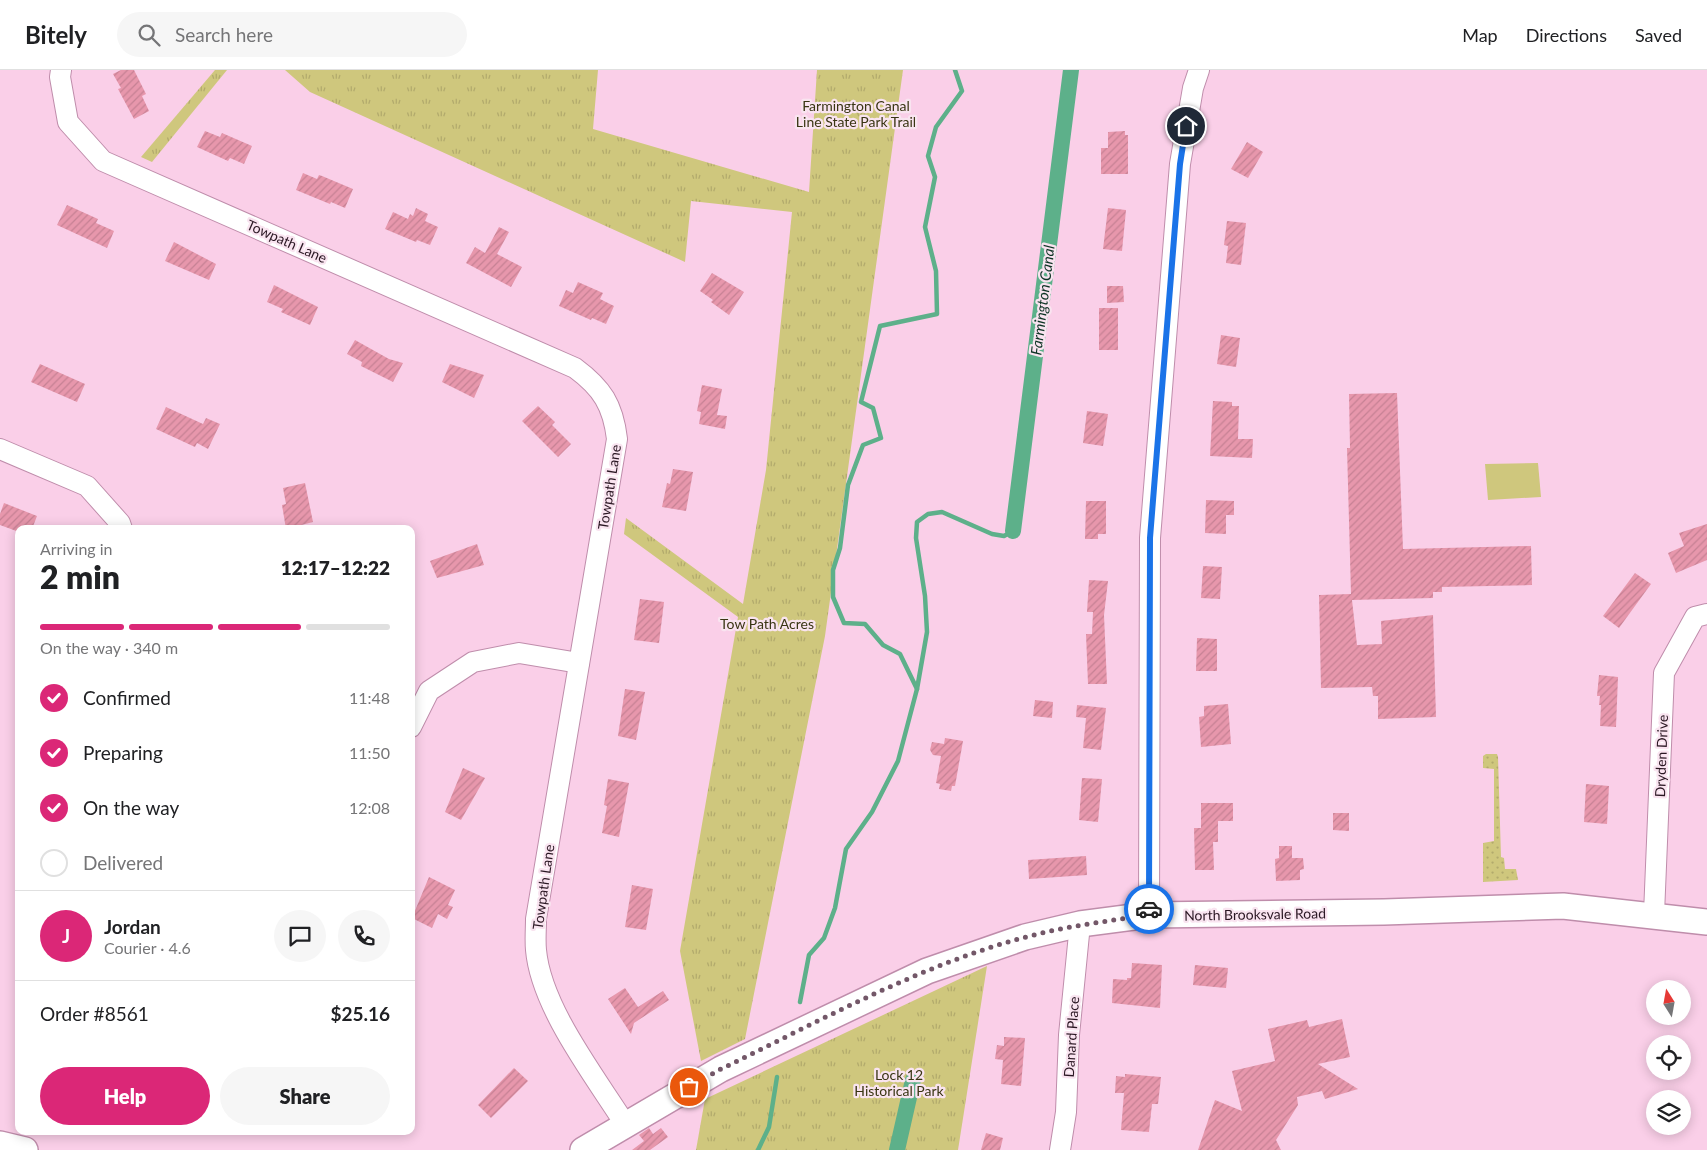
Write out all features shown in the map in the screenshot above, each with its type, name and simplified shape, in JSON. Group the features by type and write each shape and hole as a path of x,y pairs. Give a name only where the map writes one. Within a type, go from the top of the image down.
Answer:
{"main road":[{"name":"North Brooksvale Road","path":"583,1150 721,1069 927,971 1025,937 1080,924 1149,915 1384,912 1563,906 1654,914 1707,922"},
{"path":"0,1144 25,1150"}],"street":[{"name":"Towpath Lane","path":"61,70 60,78 68,122 103,161 575,368 594,382 612,410 617,439 536,919 536,950 543,981 556,1013 625,1124"},
{"path":"1149,915 1150,538 1180,164 1193,88 1199,70"},
{"path":"0,449 87,486 121,525"},
{"name":"Dryden Drive","path":"1654,914 1664,673 1695,617 1707,614"},
{"path":"415,719 429,691 473,662 519,653 579,663"},
{"name":"Danard Place","path":"1060,1150 1066,1112 1069,1035 1080,924"}],"green space":[{"path":"215,70 227,70 152,162 141,157"},
{"path":"285,70 598,70 593,129 809,192 817,70 903,70 825,636 745,1039 701,1061 680,951 738,617 624,534 626,518 743,604 766,470 792,212 691,201 685,262 310,92"},
{"path":"1538,463 1541,497 1488,500 1485,464"},
{"path":"1486,754 1497,754 1498,757 1501,857 1504,858 1505,869 1516,869 1518,880 1483,882 1483,843 1494,841 1494,769 1483,768 1483,756"},
{"name":"Lock 12 Historical Park","path":"987,966 958,1150 696,1150 705,1099"}],"building":[{"path":"121,70 134,70 146,94 142,96 149,111 134,119 118,89 121,88 113,74"},
{"path":"205,131 220,137 222,133 252,146 244,164 230,158 228,161 197,147"},
{"path":"1125,131 1125,135 1128,135 1128,174 1101,174 1101,148 1108,148 1108,132"},
{"path":"1247,142 1263,152 1248,178 1231,169"},
{"path":"303,173 317,179 319,175 353,189 345,208 296,190"},
{"path":"67,205 98,219 96,223 114,231 107,248 57,225"},
{"path":"416,208 428,214 425,221 438,227 430,245 417,240 416,242 385,229 393,212 408,219 410,214 413,216"},
{"path":"1108,208 1126,210 1122,251 1103,249"},
{"path":"1227,221 1246,223 1241,265 1226,263 1228,246 1224,245"},
{"path":"499,227 509,232 497,254 522,267 511,287 466,263 475,247 485,253"},
{"path":"174,242 216,264 209,280 165,261"},
{"path":"712,273 744,292 729,315 700,291"},
{"path":"578,282 603,293 600,299 614,306 606,324 592,318 591,320 559,306 566,290 573,293"},
{"path":"274,285 318,307 310,325 281,312 283,309 267,302"},
{"path":"1107,286 1123,286 1124,302 1107,303"},
{"path":"1099,308 1118,308 1118,350 1099,350"},
{"path":"1221,335 1240,338 1236,367 1217,364"},
{"path":"355,340 389,359 403,363 393,382 361,366 362,362 347,354"},
{"path":"40,364 85,384 77,402 31,382"},
{"path":"450,364 484,375 474,398 442,382"},
{"path":"702,385 722,389 717,415 727,416 725,429 699,424 701,412 697,411"},
{"path":"1397,393 1403,549 1531,546 1532,585 1442,587 1442,592 1433,592 1433,598 1352,600 1357,645 1382,644 1381,621 1433,615 1436,717 1378,719 1378,696 1373,696 1372,687 1321,688 1319,595 1351,594 1347,448 1350,448 1349,394"},
{"path":"1213,401 1232,402 1232,406 1239,406 1238,439 1253,439 1252,458 1210,456"},
{"path":"538,406 555,422 552,425 571,444 558,457 522,421"},
{"path":"166,407 203,424 206,418 220,424 208,449 197,443 195,447 156,429"},
{"path":"1087,411 1108,414 1103,446 1083,443"},
{"path":"673,469 693,472 686,511 662,507 667,483 670,484"},
{"path":"305,483 313,522 301,525 285,525 282,505 286,504 283,488"},
{"path":"1206,500 1234,501 1234,515 1226,515 1226,534 1205,533"},
{"path":"1086,501 1106,501 1106,534 1098,534 1098,539 1085,539"},
{"path":"4,503 37,516 34,525 15,525 15,531 0,525 0,514"},
{"path":"1707,524 1707,560 1676,573 1668,553 1684,546 1679,533"},
{"path":"477,544 484,565 437,578 430,561"},
{"path":"1203,566 1222,567 1220,599 1201,598"},
{"path":"1635,573 1651,584 1619,628 1603,616"},
{"path":"1089,580 1108,581 1104,615 1107,684 1088,684 1086,634 1092,634 1093,612 1087,612"},
{"path":"640,599 664,602 659,643 634,640"},
{"path":"1197,638 1217,639 1217,671 1196,671"},
{"path":"1599,675 1618,677 1616,727 1600,726 1601,705 1599,705 1600,696 1597,696"},
{"path":"625,689 645,692 636,740 618,736"},
{"path":"1035,700 1053,702 1052,718 1033,716"},
{"path":"1228,704 1231,744 1201,747 1199,717 1204,716 1204,706"},
{"path":"1077,705 1106,708 1101,750 1083,748 1086,718 1076,717"},
{"path":"945,738 963,741 955,786 952,786 951,791 939,789 940,784 936,783 941,756 933,755 930,750 932,742 944,744"},
{"path":"463,768 485,778 461,820 445,812"},
{"path":"1082,778 1102,779 1098,822 1079,820"},
{"path":"608,779 629,783 619,837 602,833 607,806 604,805"},
{"path":"1586,784 1609,786 1607,824 1584,822"},
{"path":"1201,803 1233,803 1233,821 1218,821 1218,842 1213,842 1214,870 1195,870 1194,828 1201,828"},
{"path":"1333,813 1349,813 1349,831 1333,830"},
{"path":"1279,846 1292,846 1292,858 1303,858 1304,869 1300,870 1300,880 1276,881 1275,859 1279,858"},
{"path":"1086,856 1087,875 1029,879 1028,860"},
{"path":"429,877 455,890 448,905 453,907 447,919 438,914 432,928 415,920 415,911"},
{"path":"632,885 653,889 646,930 625,927"},
{"path":"1132,963 1162,965 1160,1008 1112,1003 1113,979 1127,980 1127,978 1131,978"},
{"path":"1195,965 1228,968 1226,988 1193,985"},
{"path":"625,988 638,1007 663,991 669,1000 634,1023 631,1034 608,999"},
{"path":"1342,1019 1350,1057 1318,1064 1358,1089 1325,1099 1322,1091 1297,1097 1298,1105 1276,1140 1281,1150 1198,1150 1215,1100 1242,1111 1232,1071 1275,1061 1268,1029 1307,1020 1309,1027"},
{"path":"1004,1037 1025,1038 1021,1086 1001,1084 1003,1060 995,1059 997,1045 1004,1046"},
{"path":"514,1068 528,1081 491,1118 478,1105"},
{"path":"1125,1074 1161,1077 1158,1104 1152,1104 1149,1132 1121,1130 1124,1093 1115,1093 1116,1076 1125,1077"},
{"path":"649,1128 653,1134 661,1128 668,1137 650,1150 632,1150 644,1141 639,1135"},
{"path":"986,1133 1003,1138 1000,1150 981,1150"}],"waterway":[{"path":"917,689 900,654 883,645 865,624 844,623 833,597 833,570 840,548 848,485 863,445 881,438 873,408 861,402 880,326 937,314 936,271 925,227 935,177 928,156 936,127 962,91 955,70"},
{"name":"Farmington Canal","path":"1013,531 1071,70"},
{"path":"800,1002 809,955 824,938 835,908 846,849 872,812 898,761 917,689 927,632 925,596 916,538 917,522 928,514 942,512 992,534 1004,536 1013,531"},
{"path":"758,1150 769,1127 777,1077"},
{"name":"Farmington Canal","path":"897,1150 913,1080"}],"way so far":[{"path":"689,1087 721,1069 927,971 1025,937 1080,924 1149,915 1149,909"}],"route":[{"path":"1149,909 1150,538 1180,164 1186,126"}],"park label":[{"name":"Farmington Canal Line State Park Trail","path":"856,113"},
{"name":"Tow Path Acres","path":"767,623"}]}
